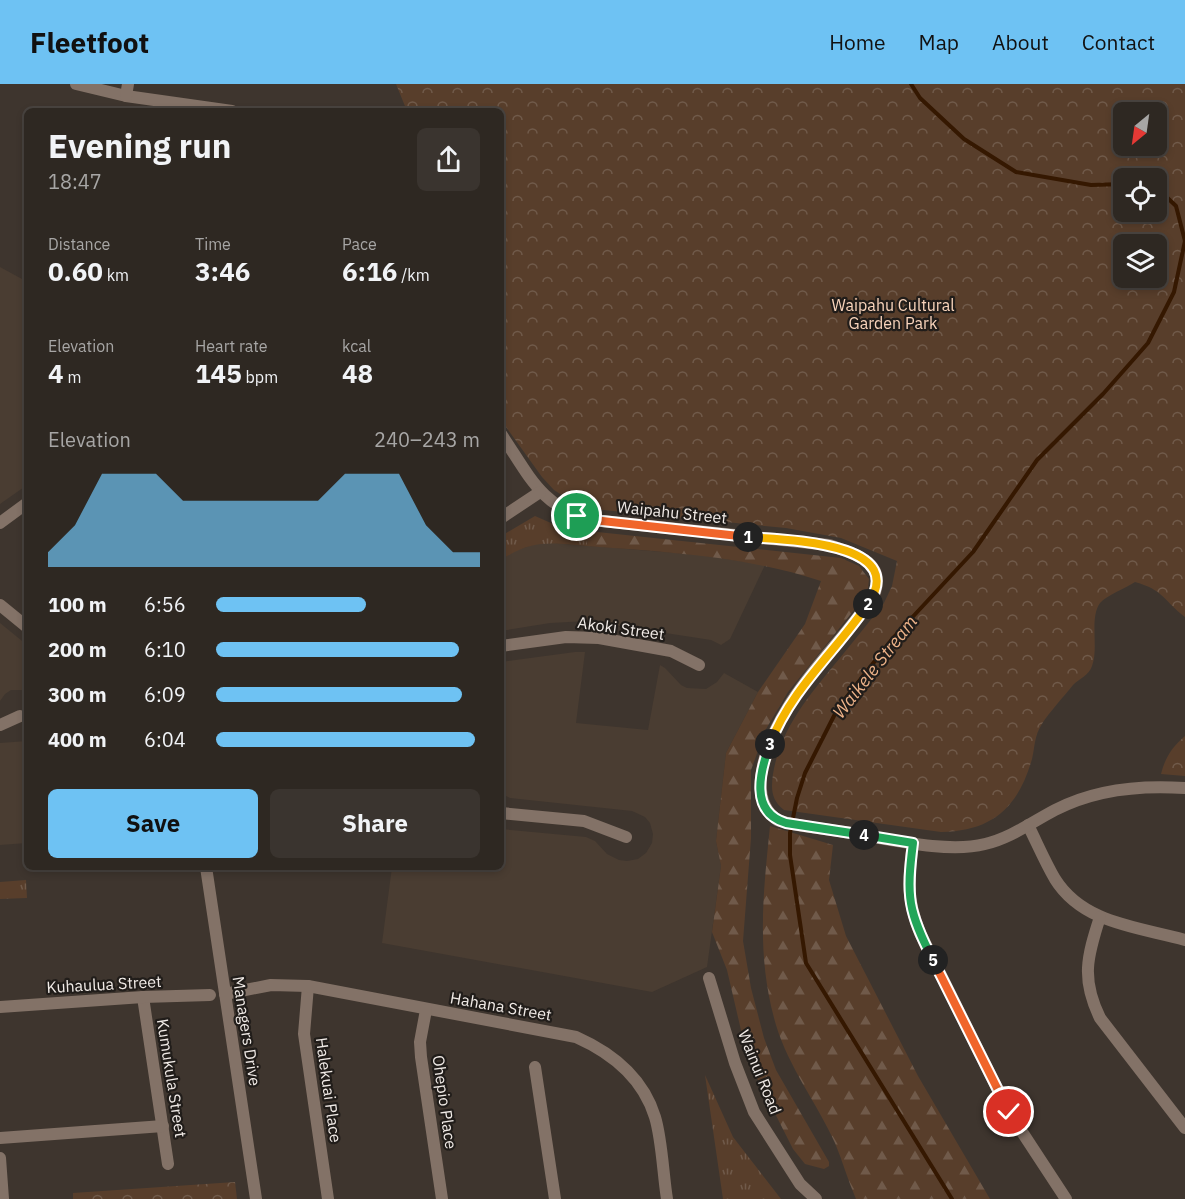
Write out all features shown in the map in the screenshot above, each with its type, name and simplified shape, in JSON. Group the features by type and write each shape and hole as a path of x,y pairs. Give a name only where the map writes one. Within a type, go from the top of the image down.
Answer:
{"street":[{"path":"76,84 127,90 217,108"},
{"name":"Waipahu Street","path":"504,438 540,492 564,510 585,518 829,545 859,556 874,569 878,577 874,595 797,693 782,718 769,748 761,778 762,799 770,815 777,820 913,843 945,847 975,847 1000,839 1057,809 1099,794 1142,788 1185,788"},
{"path":"504,517 540,492"},
{"path":"0,523 24,505"},
{"path":"0,605 24,625"},
{"name":"Akoki Street","path":"504,646 566,637 599,638 671,651 699,664"},
{"path":"0,725 20,716"},
{"path":"504,813 584,821 626,837"},
{"path":"1028,825 1056,881 1074,900 1100,917 1185,940"},
{"path":"913,843 908,882 909,896 911,911 920,933 1009,1112 1066,1199"},
{"name":"Managers Drive","path":"206,870 256,1199"},
{"path":"1100,917 1090,948 1087,967 1094,1005 1107,1027 1185,1128"},
{"name":"Wainui Road","path":"709,978 735,1063 754,1112 800,1184 816,1199"},
{"name":"Hahana Street","path":"225,994 271,985 308,986 426,1010 576,1036 609,1054 632,1076 648,1102 655,1118 667,1199"},
{"name":"Halekuai Place","path":"308,986 304,1034 328,1199"},
{"name":"Kuhaulua Street","path":"0,1007 210,995"},
{"name":"Kumukula Street","path":"143,998 168,1164"},
{"name":"Ohepio Place","path":"426,1010 420,1042 421,1057 442,1199"},
{"path":"535,1067 555,1199"},
{"path":"0,1138 162,1126"},
{"path":"0,1158 3,1199"}],"shaded area":[{"path":"0,267 22,279 24,276 24,487 0,504"},
{"path":"542,542 700,555 765,565 730,639 721,645 711,640 587,621 550,623 504,631 504,558 514,551"},
{"path":"0,623 24,643 24,690 11,690 0,701"},
{"path":"585,652 576,723 648,730 660,665 687,688 706,689 717,682 724,673 758,692 726,753 716,841 721,866 707,967 652,992 382,943 392,870 504,870 504,829 586,837 595,841 607,854 627,861 638,859 646,853 652,843 653,834 650,823 645,817 632,811 510,798 504,795 504,662"},
{"path":"24,741 24,843 0,845 0,743"}],"green space":[{"name":"Waipahu Cultural Garden Park","path":"396,84 1185,84 1185,617 1158,592 1135,582 1100,603 1095,617 1095,651 1091,669 1073,685 1039,728 1026,776 1011,803 1000,814 975,827 941,832 784,810 774,798 772,785 777,756 791,724 810,695 884,603 892,586 897,561 841,538 786,528 593,509 579,506 554,490 504,424 504,108 406,108"},
{"path":"535,516 560,527 588,531 587,546 542,544 512,553 504,558 504,534"},
{"path":"588,531 841,558 859,566 869,579 868,588 858,605 788,692 766,729 751,770 751,838 743,941 751,988 764,1038 776,1070 829,1162 829,1166 824,1169 805,1164 793,1149 757,1078 744,1043 727,970 712,932 721,866 716,841 726,753 758,692 805,624 821,581 763,566 705,556 587,546"},
{"path":"1185,736 1185,776 1161,774 1170,753"},
{"path":"770,826 833,845 829,880 846,936 918,1076 990,1199 856,1199 835,1143 788,1056 776,1025 770,1000 763,950 763,926"},
{"path":"26,880 27,898 0,899 0,882"},
{"path":"705,1075 733,1137 781,1199 723,1199"},
{"path":"235,1182 237,1199 73,1199 73,1193"}],"waterway":[{"name":"Waikele Stream","path":"911,84 920,98 964,139 1016,172 1091,185 1113,184"},
{"name":"Waikele Stream","path":"952,1199 806,963 790,855 790,833 797,798 805,773 838,708 893,638 973,552 1037,460 1103,394 1148,343 1174,292 1185,241 1176,206 1167,197"}],"route":[{"path":"577,516 593,520 829,545 859,556 874,569 878,577 874,595 797,693 775,732 761,778 762,799 770,815 786,823 913,843 908,882 911,911 974,1045 1009,1112"}]}
